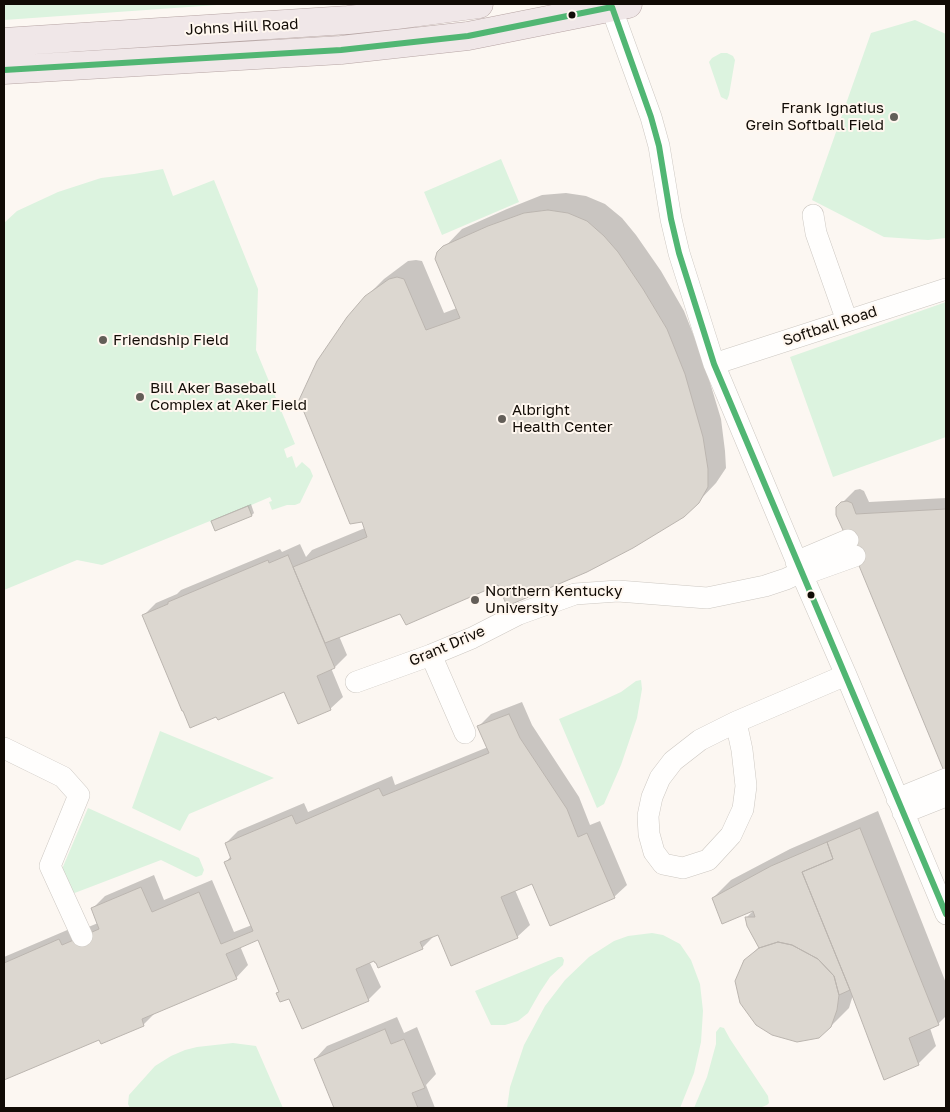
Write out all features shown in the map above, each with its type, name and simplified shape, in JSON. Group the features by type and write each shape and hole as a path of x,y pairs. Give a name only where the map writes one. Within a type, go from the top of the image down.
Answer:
{"main road":[{"name":"Johns Hill Road","path":"4,42 348,20 396,16 479,4"},
{"name":"Johns Hill Road","path":"4,70 341,50 468,36 617,5"}],"street":[{"path":"617,5 659,146 671,219 679,252 714,364 946,914"},
{"path":"813,215 816,233 847,321"},
{"name":"Softball Road","path":"714,364 946,289"},
{"name":"Grant Drive","path":"356,682 431,655 472,638 519,614 575,594 618,591 707,598 765,586 786,579 800,570 851,548"},
{"path":"431,655 465,733"},
{"path":"736,722 742,750 746,786 743,809 731,835 708,860 683,868 663,864 654,852 649,834 648,816 652,797 660,778 673,761 700,740 736,722 846,675"},
{"path":"4,748 63,777 79,795 50,866 82,936"},
{"path":"900,806 946,779"},
{"path":"900,806 946,796"}],"green space":[{"path":"4,4 231,4 4,20"},
{"name":"Frank Ignatius Grein Softball Field","path":"915,20 946,34 946,238 928,240 884,237 812,200 871,33"},
{"path":"721,53 733,56 735,60 727,100 721,97 709,62"},
{"path":"501,159 519,202 442,235 424,192"},
{"name":"Friendship Field","path":"163,169 173,196 214,180 258,289 256,350 295,444 284,449 287,458 292,456 296,468 302,462 310,469 313,476 300,503 295,505 287,505 272,510 269,502 272,501 270,497 249,506 252,516 215,531 210,521 102,565 77,560 4,590 4,223 17,211 58,192 101,178"},
{"path":"946,302 946,437 833,477 790,357"},
{"path":"641,680 642,689 637,718 621,765 604,804 597,808 559,719 621,692 636,681"},
{"path":"160,731 274,778 189,814 180,831 132,808"},
{"path":"88,808 199,858 204,870 202,875 196,877 161,860 72,894 62,869"},
{"path":"652,933 663,935 680,944 691,960 700,984 703,1011 701,1042 694,1073 680,1108 507,1108 510,1087 524,1045 545,1006 565,980 589,957 614,941 628,936"},
{"path":"562,957 564,960 563,965 550,977 528,1013 518,1021 505,1025 491,1025 475,991"},
{"path":"720,1027 724,1028 768,1096 769,1103 767,1105 747,1108 694,1108 707,1077 716,1044 716,1032"},
{"path":"233,1043 256,1046 283,1108 130,1108 128,1104 129,1095 155,1066 185,1050"}],"building":[{"name":"Albright Health Center","path":"548,210 568,213 587,221 604,236 618,252 667,329 685,374 703,437 708,469 708,487 699,503 684,517 633,548 587,572 507,606 498,585 406,625 400,614 325,643 293,567 367,537 362,522 350,524 299,400 317,361 347,317 365,296 389,279 397,277 404,279 426,330 460,318 435,259 437,252 443,246 488,226 524,213"},
{"path":"847,501 852,503 856,514 946,509 946,776 855,556 836,515 836,507 841,502"},
{"path":"248,506 252,516 215,531 211,521"},
{"path":"288,555 335,668 317,676 331,710 298,724 284,692 218,720 216,717 190,728 142,615 168,604 168,602 268,560 269,563"},
{"path":"509,714 520,738 567,809 578,837 587,833 615,898 550,926 532,884 501,897 518,938 451,966 438,935 420,942 423,949 378,968 374,961 356,969 369,1001 302,1029 289,999 280,1002 276,993 279,992 258,940 226,954 237,979 142,1019 144,1026 101,1044 99,1040 4,1080 4,963 59,939 62,945 99,929 91,908 141,887 152,912 199,892 221,944 253,931 224,862 231,859 225,843 292,815 296,824 379,788 383,796 489,753 477,726"},
{"path":"860,828 939,1025 909,1038 919,1065 884,1080 802,872 833,859 827,842"},
{"path":"827,842 833,859 802,872 850,990 839,995 834,976 818,959 792,945 778,942 759,948 747,926 745,917 755,917 753,911 722,924 712,898 771,866"},
{"path":"778,942 792,945 818,959 834,976 839,995 837,1010 831,1027 819,1038 797,1042 772,1035 756,1025 740,1003 735,981 744,960 759,948"},
{"path":"385,1029 391,1044 404,1039 425,1088 412,1093 418,1108 334,1108 314,1059"}],"transit line":[{"path":"4,70 341,50 468,36 612,7 651,117 659,146 671,219 679,253 714,364 946,914"}],"place":[{"name":"Frank Ignatius Grein Softball Field","path":"894,117"},
{"name":"Friendship Field","path":"103,340"},
{"name":"Bill Aker Baseball Complex at Aker Field","path":"140,397"},
{"name":"Albright Health Center","path":"502,419"},
{"name":"Northern Kentucky University","path":"475,600"}]}
